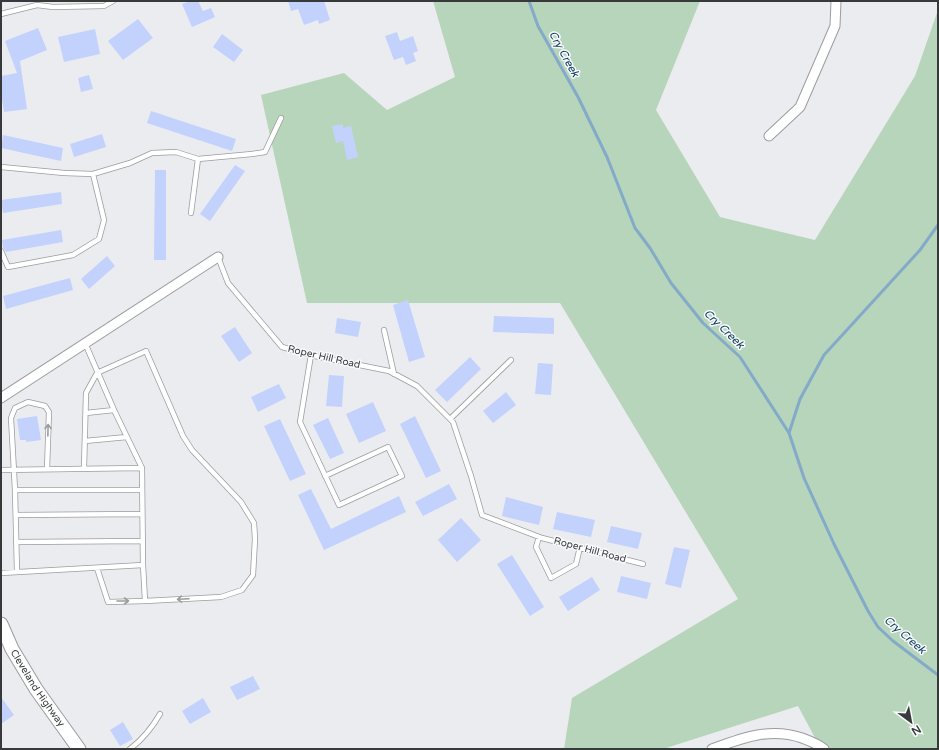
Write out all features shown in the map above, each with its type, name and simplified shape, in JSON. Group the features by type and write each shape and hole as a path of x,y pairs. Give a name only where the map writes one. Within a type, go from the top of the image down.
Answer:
{"main road":[{"name":"Cleveland Highway","path":"1,624 12,649 32,683 79,749"}],"street":[{"path":"769,136 800,107 835,26 836,1"},
{"name":"Roper Hill Road","path":"1,398 218,257"},
{"path":"712,749 749,736 776,732 796,736 812,742 824,749"}],"lane":[{"path":"1,14 37,3 53,7 104,6 113,1"},
{"path":"1,167 64,173 93,174 130,163 152,153 176,152 198,158 264,152 281,118"},
{"path":"191,213 198,158"},
{"path":"1,251 8,267 73,255 99,239 104,220 93,174"},
{"name":"Roper Hill Road","path":"218,257 228,283 282,347 311,355 389,371 417,386 453,422 469,469 482,515 539,537 642,564"},
{"path":"384,330 394,374"},
{"path":"85,343 97,373 142,468 145,601"},
{"path":"84,468 86,393 97,373 146,351 186,441 192,450 241,502 254,523 255,539 253,575 242,590 222,598 108,602 97,568"},
{"path":"311,355 300,422 325,476 339,505 402,476 388,447 325,476"},
{"path":"450,419 511,360"},
{"path":"17,571 11,418 15,408 28,402 46,406 48,412 47,469"},
{"path":"86,413 114,410"},
{"path":"85,440 127,437"},
{"path":"1,470 142,468"},
{"path":"15,490 142,490"},
{"path":"16,515 142,514"},
{"path":"539,537 536,547 551,578 576,564 580,547"},
{"path":"17,542 143,541"},
{"path":"1,573 143,565"},
{"path":"130,749 152,728 160,714"}],"green space":[{"path":"433,1 700,1 656,110 720,217 815,240 915,76 938,10 938,749 821,749 798,706 663,749 564,749 572,698 738,599 560,303 307,303 261,95 344,73 387,110 455,77"}],"building":[{"path":"190,1 198,1 203,11 211,8 215,17 192,27 182,4"},
{"path":"288,1 324,1 330,20 319,24 318,20 304,25 298,9 291,11"},
{"path":"138,19 153,38 123,60 108,41"},
{"path":"38,28 47,50 20,61 27,109 4,112 1,93 1,76 17,73 5,41"},
{"path":"95,29 100,54 64,62 58,37"},
{"path":"397,32 400,41 413,36 418,51 413,53 416,61 406,65 403,57 394,60 385,36"},
{"path":"222,34 243,50 234,62 213,47"},
{"path":"89,75 93,89 81,92 78,78"},
{"path":"151,111 236,139 232,151 147,123"},
{"path":"343,124 343,128 351,126 358,157 347,160 343,141 336,143 332,126"},
{"path":"102,134 106,147 74,157 70,144"},
{"path":"3,135 63,148 61,161 1,148"},
{"path":"235,165 245,171 210,221 200,214"},
{"path":"155,170 166,170 166,260 154,260"},
{"path":"61,192 62,204 3,213 1,200"},
{"path":"61,230 63,242 6,252 3,248 2,240"},
{"path":"107,256 115,266 89,289 81,279"},
{"path":"70,278 73,290 6,309 3,296"},
{"path":"408,300 425,357 409,362 393,305"},
{"path":"494,316 554,318 554,334 493,332"},
{"path":"337,318 361,322 358,337 335,333"},
{"path":"235,327 252,353 239,362 221,336"},
{"path":"470,357 481,369 447,402 435,390"},
{"path":"538,363 553,364 551,395 535,394"},
{"path":"329,375 344,376 342,407 326,406"},
{"path":"279,384 286,398 258,412 251,397"},
{"path":"506,392 516,405 493,423 483,411"},
{"path":"373,402 386,431 359,443 346,414"},
{"path":"37,416 41,440 26,442 26,440 20,440 17,419"},
{"path":"415,416 441,471 426,478 400,424"},
{"path":"328,418 344,453 330,459 313,425"},
{"path":"280,419 306,474 290,481 264,426"},
{"path":"449,484 457,499 423,516 415,502"},
{"path":"311,489 331,529 399,496 406,512 324,550 298,495"},
{"path":"506,497 543,507 539,525 502,516"},
{"path":"557,512 595,520 591,537 553,529"},
{"path":"461,518 481,540 457,562 438,540"},
{"path":"611,526 642,533 638,549 607,542"},
{"path":"674,547 690,550 681,588 665,584"},
{"path":"512,555 544,607 530,616 497,564"},
{"path":"621,576 651,583 647,599 617,592"},
{"path":"592,577 600,590 568,611 559,597"},
{"path":"253,676 260,689 237,700 230,687"},
{"path":"1,697 14,715 1,724"},
{"path":"203,698 211,712 190,724 182,711"},
{"path":"123,722 133,739 120,746 110,730"}],"waterway":[{"name":"Cry Creek","path":"529,1 538,26 578,97 607,157 635,228 650,248 671,283 703,323 740,357 789,433 804,478 834,544 868,611 878,627 893,641 938,675"},
{"path":"789,433 800,399 824,355 920,250 938,225"}]}
